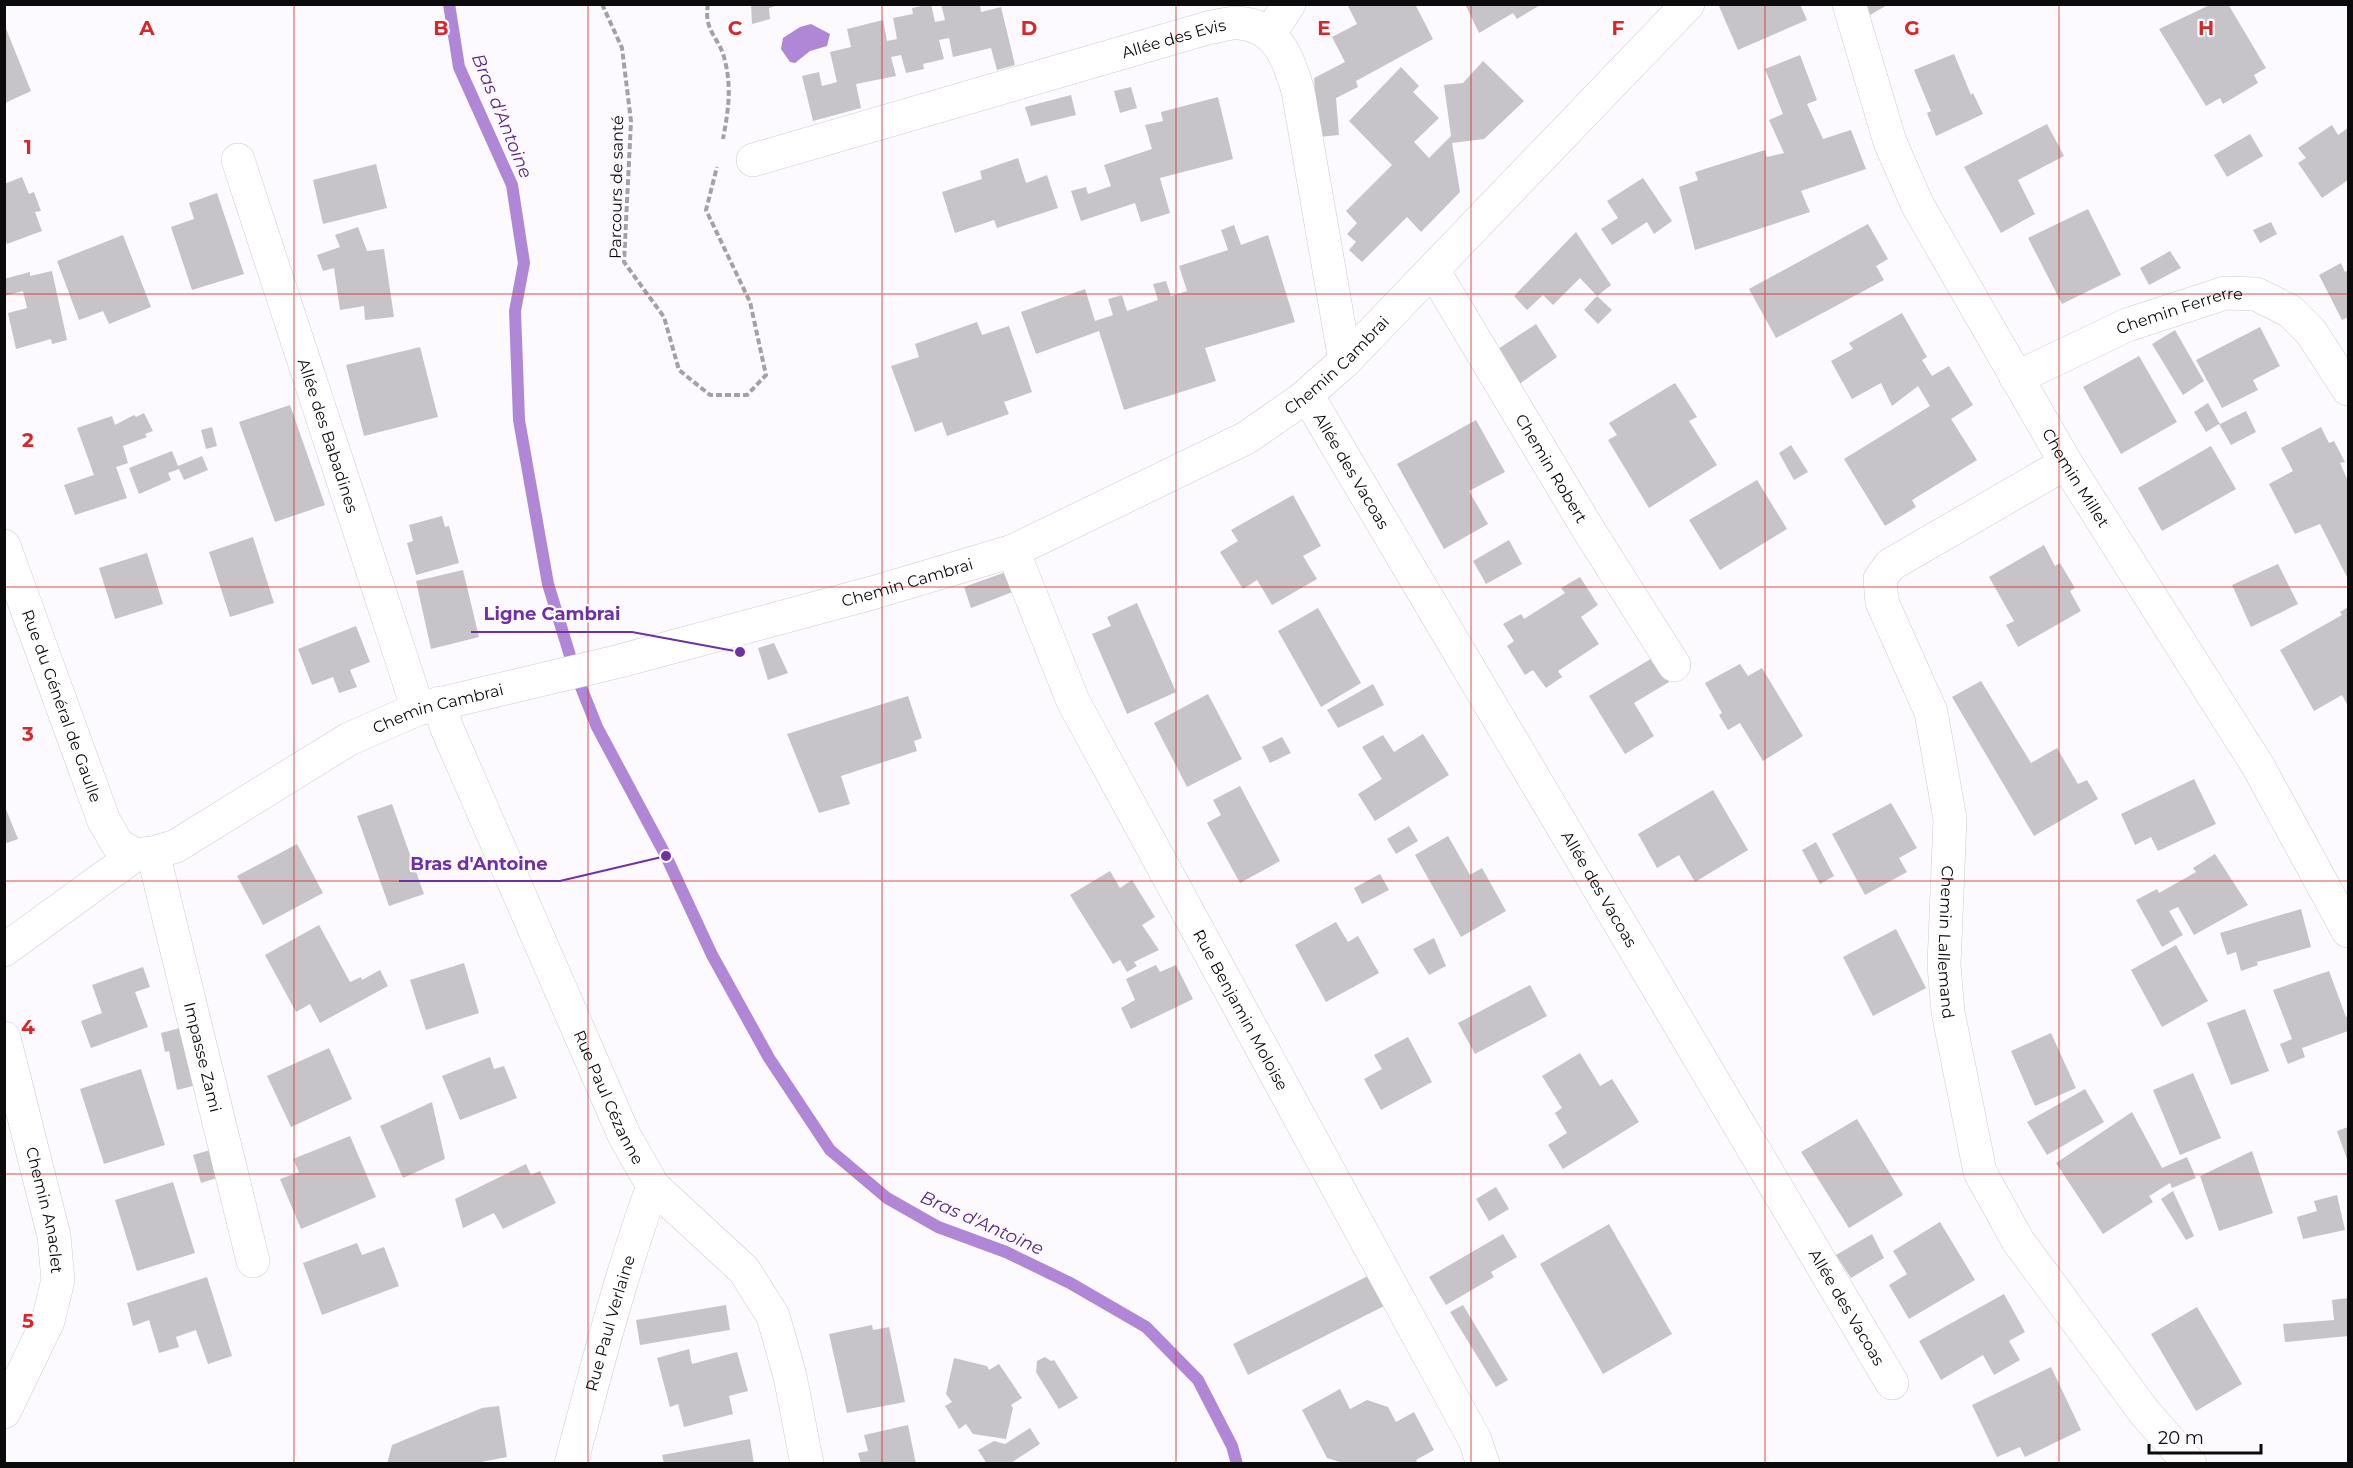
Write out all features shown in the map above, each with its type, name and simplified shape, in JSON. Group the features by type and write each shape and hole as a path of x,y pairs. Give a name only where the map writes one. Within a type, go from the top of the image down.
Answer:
{"street":[{"path":"1289,4 1270,33 1289,59 1298,91 1345,361"},
{"name":"Chemin Cambrai","path":"4,950 144,854 176,846 349,739 429,706 620,661 872,593 1013,550 1246,438 1307,395 1345,361 1688,4"},
{"name":"Chemin Millet","path":"1849,4 1890,142 1917,204 2066,463 2258,766 2349,931"},
{"name":"Allée des Evis","path":"753,160 1212,27 1239,23 1270,33"},
{"name":"Allée des Babadines","path":"238,160 429,706"},
{"name":"Chemin Robert","path":"1433,270 1588,529 1674,665"},
{"name":"Chemin Ferrerre","path":"2016,378 2127,325 2225,293 2256,294 2290,311 2311,332 2349,389"},
{"name":"Allée des Vacoas","path":"1307,395 1893,1383"},
{"name":"Chemin Lallemand","path":"2066,463 1890,565 1880,579 1882,602 1931,712 1950,819 1944,965 1948,1012 1980,1172 2018,1241 2145,1413 2190,1464"},
{"name":"Rue du Général de Gaulle","path":"4,546 104,822 118,845 144,854"},
{"name":"Rue Benjamin Moloise","path":"1013,550 1073,701 1475,1440 1483,1464"},
{"name":"Rue Paul Cézanne","path":"429,706 446,726 624,1135 654,1185 744,1270 773,1316 790,1376 807,1464"},
{"name":"Impasse Zami","path":"144,854 253,1261"},
{"name":"Chemin Anaclet","path":"4,1038 54,1236 57,1280 48,1322 4,1412"},
{"name":"Rue Paul Verlaine","path":"571,1464 607,1329 634,1239 654,1185"}],"path":[{"name":"Parcours de santé","path":"602,4 622,48 631,121 624,262 664,317 680,370 710,395 747,394 766,375 750,302 706,210 719,160"},
{"path":"708,4 705,21 725,58 731,99 720,150"}],"shaded area":[{"path":"811,24 830,34 827,46 810,51 795,63 790,62 781,49 783,38 800,27"}],"building":[{"path":"751,4 779,5 769,8 770,19 752,24"},
{"path":"931,4 935,22 945,20 941,4 980,4 981,12 1001,7 1015,65 997,70 991,48 953,57 949,38 939,40 944,59 923,64 924,69 906,73 901,55 891,57 896,76 856,84 861,108 813,121 802,76 819,72 822,86 837,82 830,52 851,47 847,29 883,20 887,41 897,39 893,18 913,14 912,8"},
{"path":"1347,4 1415,4 1433,39 1356,81 1358,87 1336,98 1339,135 1319,137 1314,78 1345,62 1332,37 1357,24"},
{"path":"1465,4 1542,4 1517,19 1513,13 1479,33"},
{"path":"1718,4 1800,4 1807,20 1738,50"},
{"path":"1867,4 1889,4 1870,15"},
{"path":"2212,4 2228,4 2266,68 2254,75 2258,83 2223,104 2220,98 2206,106 2159,29"},
{"path":"5,26 31,91 5,103"},
{"path":"1954,54 1971,95 1973,93 1983,114 1936,136 1927,113 1931,111 1914,70"},
{"path":"1800,55 1817,100 1807,104 1823,139 1851,130 1866,169 1801,191 1810,212 1695,250 1679,187 1698,180 1695,172 1765,150 1767,157 1784,153 1769,120 1783,114 1765,69"},
{"path":"1483,61 1524,101 1484,139 1452,143 1460,192 1421,232 1407,217 1362,262 1349,250 1356,242 1347,234 1357,223 1346,211 1392,165 1349,121 1401,67 1419,86 1413,92 1439,118 1414,142 1429,158 1451,136 1444,85 1463,83"},
{"path":"1131,87 1137,108 1120,113 1114,91"},
{"path":"1071,95 1076,115 1031,126 1025,107"},
{"path":"1218,97 1233,159 1160,178 1170,213 1141,222 1135,203 1081,221 1071,191 1086,187 1088,194 1111,186 1104,165 1152,149 1145,125 1163,121 1161,112"},
{"path":"2047,124 2064,156 2018,180 2035,214 2001,233 1964,167"},
{"path":"2332,125 2338,135 2348,128 2348,180 2322,198 2298,163 2306,158 2298,148"},
{"path":"2250,134 2263,156 2227,177 2214,155"},
{"path":"1018,158 1026,183 1047,175 1058,208 997,228 994,220 955,233 942,192 982,179 980,171"},
{"path":"376,164 387,208 323,224 313,180"},
{"path":"22,177 29,194 34,192 41,211 35,212 42,231 7,244 4,237 4,184"},
{"path":"1643,178 1672,221 1654,234 1647,222 1612,245 1601,229 1618,218 1607,201"},
{"path":"217,193 244,274 192,290 171,227 194,219 189,203"},
{"path":"2088,209 2121,275 2062,304 2028,238"},
{"path":"2271,222 2277,234 2260,243 2253,230"},
{"path":"1868,224 1888,259 1876,266 1884,280 1776,338 1749,289"},
{"path":"1234,225 1241,245 1268,235 1295,322 1205,348 1216,381 1124,410 1099,331 1036,354 1021,312 1085,289 1095,321 1113,315 1108,299 1122,295 1127,311 1158,300 1153,284 1166,281 1171,296 1187,291 1179,266 1228,250 1221,230"},
{"path":"358,227 367,251 384,249 394,317 365,320 364,306 340,310 334,268 323,271 317,255 340,247 335,235"},
{"path":"1576,232 1611,285 1597,296 1580,278 1553,305 1543,295 1527,310 1514,296"},
{"path":"123,235 151,307 109,324 103,311 79,320 57,261"},
{"path":"2170,251 2181,268 2149,285 2140,268"},
{"path":"2341,263 2345,272 2348,270 2348,317 2342,320 2319,275"},
{"path":"52,271 67,340 52,344 51,339 16,349 8,313 27,308 23,291 4,296 4,279 30,272 30,276"},
{"path":"1597,296 1612,310 1598,324 1584,310"},
{"path":"1902,313 1927,357 1922,360 1932,376 1949,366 1973,405 1951,419 1977,460 1912,500 1916,507 1885,526 1844,459 1930,406 1918,386 1892,406 1881,383 1852,399 1831,361 1853,349 1849,343"},
{"path":"977,322 982,335 1009,326 1032,392 1004,402 1009,414 947,436 942,422 915,432 891,366 919,357 915,344"},
{"path":"1536,324 1557,357 1518,385 1498,349"},
{"path":"2260,327 2280,366 2253,380 2258,390 2222,408 2196,360"},
{"path":"2175,330 2204,381 2183,395 2152,344"},
{"path":"420,347 438,417 364,436 346,365"},
{"path":"2139,356 2177,422 2121,454 2083,387"},
{"path":"1675,383 1697,417 1689,421 1717,465 1649,508 1608,440 1617,435 1609,423"},
{"path":"2208,403 2220,424 2246,411 2256,432 2231,445 2219,424 2206,432 2194,412"},
{"path":"290,405 325,505 275,522 239,422"},
{"path":"144,413 153,431 145,434 147,437 123,446 128,463 116,467 127,498 75,515 64,485 94,475 77,428 112,416 115,425 134,415 136,417"},
{"path":"1476,420 1505,472 1469,491 1488,524 1444,549 1397,464"},
{"path":"212,427 217,446 206,449 201,430"},
{"path":"2321,427 2329,443 2334,441 2345,462 2340,463 2348,481 2348,579 2320,524 2295,534 2269,484 2293,471 2281,448"},
{"path":"1791,445 1808,472 1794,480 1779,453"},
{"path":"2211,446 2236,489 2162,531 2138,488"},
{"path":"172,451 178,466 202,456 208,470 184,480 179,469 168,473 171,480 139,494 129,468"},
{"path":"1757,480 1787,529 1720,570 1689,520"},
{"path":"1293,495 1321,546 1303,556 1317,579 1272,605 1257,580 1243,589 1220,552 1238,541 1231,530"},
{"path":"442,516 445,527 449,526 459,563 416,575 407,543 413,541 409,525"},
{"path":"253,537 274,603 230,617 209,552"},
{"path":"1509,540 1522,564 1486,584 1473,561"},
{"path":"2044,545 2055,566 2060,563 2075,588 2070,591 2081,611 2018,647 2006,625 2014,621 1989,577"},
{"path":"147,553 163,604 115,619 99,568"},
{"path":"2278,564 2298,604 2251,627 2232,585"},
{"path":"463,570 479,637 431,649 416,581"},
{"path":"1006,572 1015,591 971,608 964,587"},
{"path":"1580,577 1598,605 1581,617 1599,644 1558,671 1562,677 1546,688 1533,670 1525,675 1507,646 1514,641 1503,624 1521,614 1524,619 1565,593 1561,588"},
{"path":"1137,603 1176,692 1127,714 1092,634 1111,626 1107,617"},
{"path":"2348,607 2348,706 2342,695 2314,711 2280,650 2342,615 2340,612"},
{"path":"1318,608 1361,683 1321,707 1278,631"},
{"path":"356,626 370,662 350,670 357,687 339,693 333,677 312,685 298,649"},
{"path":"774,643 788,673 768,680 758,648"},
{"path":"1654,657 1669,682 1634,703 1654,736 1625,754 1589,696"},
{"path":"1740,664 1748,676 1762,668 1803,736 1763,761 1740,723 1728,730 1719,715 1722,713 1705,683"},
{"path":"1981,681 2031,763 2057,748 2078,784 2087,780 2098,799 2034,836 1952,697"},
{"path":"1373,684 1384,705 1338,728 1327,710"},
{"path":"1208,694 1242,759 1187,787 1154,723"},
{"path":"908,696 922,738 914,741 917,751 841,776 850,804 819,813 787,734"},
{"path":"1423,734 1449,775 1375,821 1358,794 1382,779 1362,747 1383,735 1394,752"},
{"path":"1282,737 1291,753 1270,763 1262,747"},
{"path":"2194,779 2216,824 2158,851 2151,837 2135,845 2121,814"},
{"path":"1240,786 1280,861 1240,883 1207,823 1221,815 1213,800"},
{"path":"1713,790 1748,850 1695,882 1679,855 1657,868 1638,834"},
{"path":"1891,803 1917,848 1899,858 1907,872 1865,895 1832,834"},
{"path":"392,804 424,894 389,906 357,816"},
{"path":"5,807 18,839 7,843 4,840"},
{"path":"1409,826 1418,841 1396,854 1387,839"},
{"path":"1448,836 1470,875 1482,868 1506,911 1461,937 1415,855"},
{"path":"1816,842 1834,876 1820,884 1802,850"},
{"path":"297,844 323,893 263,925 237,876"},
{"path":"2215,854 2248,905 2194,935 2178,907 2169,911 2183,935 2162,947 2136,900 2157,889 2159,893 2196,872 2193,868"},
{"path":"1110,871 1120,888 1132,880 1155,917 1142,925 1159,950 1134,962 1137,966 1127,972 1120,960 1113,964 1070,895"},
{"path":"1380,874 1389,890 1362,904 1354,888"},
{"path":"2301,909 2311,947 2257,962 2258,965 2241,971 2236,952 2227,955 2220,933"},
{"path":"1336,922 1348,942 1358,936 1379,973 1326,1002 1295,945"},
{"path":"319,925 350,982 361,977 362,980 380,970 388,986 320,1023 310,1004 296,1012 265,955"},
{"path":"1896,929 1926,988 1873,1016 1843,957"},
{"path":"1434,938 1446,966 1429,975 1413,949"},
{"path":"2176,945 2208,1001 2162,1027 2131,970"},
{"path":"464,963 479,1013 426,1030 410,980"},
{"path":"1156,965 1160,972 1176,965 1193,999 1131,1029 1121,1008 1135,1000 1126,979"},
{"path":"143,967 150,987 135,992 148,1027 91,1048 81,1021 102,1013 92,985"},
{"path":"2329,971 2346,1017 2348,1016 2348,1031 2302,1048 2305,1057 2288,1064 2280,1044 2292,1039 2273,990"},
{"path":"1530,985 1547,1016 1475,1054 1458,1023"},
{"path":"2245,1009 2269,1071 2231,1085 2207,1023"},
{"path":"180,1028 201,1084 177,1090 169,1051 165,1052 161,1033"},
{"path":"2051,1033 2076,1088 2035,1106 2011,1051"},
{"path":"1408,1037 1432,1082 1381,1110 1364,1079 1382,1069 1374,1055"},
{"path":"329,1048 352,1099 291,1127 267,1076"},
{"path":"1580,1053 1600,1086 1612,1079 1639,1122 1563,1169 1548,1145 1567,1133 1555,1113 1562,1108 1542,1076"},
{"path":"490,1057 494,1069 504,1066 517,1098 460,1120 442,1076"},
{"path":"141,1069 165,1145 104,1164 80,1089"},
{"path":"2193,1073 2221,1138 2180,1155 2153,1090"},
{"path":"2085,1089 2104,1122 2047,1155 2027,1122"},
{"path":"432,1102 445,1159 403,1178 380,1126"},
{"path":"2132,1112 2162,1168 2187,1157 2196,1178 2172,1188 2170,1183 2149,1196 2153,1202 2103,1234 2056,1163"},
{"path":"1857,1119 1903,1195 1849,1228 1801,1152"},
{"path":"2348,1127 2348,1162 2337,1131"},
{"path":"350,1136 376,1197 301,1229 280,1179 299,1172 293,1159"},
{"path":"217,1148 220,1177 201,1183 193,1155"},
{"path":"2252,1151 2273,1213 2219,1231 2200,1176"},
{"path":"526,1164 531,1175 540,1171 556,1203 503,1229 494,1213 463,1228 455,1199"},
{"path":"173,1182 195,1253 137,1271 115,1200"},
{"path":"1496,1187 1509,1209 1489,1221 1476,1199"},
{"path":"2173,1191 2194,1236 2186,1240 2161,1199"},
{"path":"2337,1195 2345,1230 2303,1239 2297,1217 2317,1211 2314,1201"},
{"path":"1940,1222 1975,1280 1909,1319 1889,1285 1907,1274 1893,1251"},
{"path":"1609,1224 1672,1334 1603,1374 1540,1264"},
{"path":"1503,1234 1517,1257 1491,1272 1494,1277 1446,1305 1429,1277"},
{"path":"1872,1234 1884,1258 1851,1278 1836,1255"},
{"path":"357,1243 362,1255 384,1247 399,1286 322,1315 303,1263"},
{"path":"1376,1272 1390,1303 1248,1375 1233,1344"},
{"path":"207,1277 232,1356 208,1364 196,1330 176,1337 179,1347 159,1353 149,1320 133,1326 127,1303"},
{"path":"2004,1294 2025,1332 2009,1341 2020,1360 1994,1375 1983,1355 1941,1380 1919,1341"},
{"path":"2348,1298 2348,1336 2285,1342 2283,1324 2334,1320 2332,1300"},
{"path":"726,1305 730,1330 640,1345 636,1320"},
{"path":"1463,1305 1508,1380 1496,1387 1450,1312"},
{"path":"2197,1307 2242,1384 2196,1411 2151,1334"},
{"path":"872,1325 873,1330 889,1327 905,1402 847,1413 829,1334"},
{"path":"689,1349 692,1364 737,1352 748,1391 729,1396 733,1414 684,1427 678,1404 670,1407 657,1358"},
{"path":"1045,1357 1051,1361 1054,1360 1078,1398 1059,1409 1036,1372 1037,1361"},
{"path":"954,1358 987,1366 989,1370 999,1364 1022,1398 1011,1405 1013,1408 1006,1439 973,1434 966,1424 959,1429 945,1406 952,1402 946,1394"},
{"path":"2051,1367 2081,1430 2025,1457 2020,1447 1997,1457 1972,1405"},
{"path":"1340,1389 1350,1409 1367,1400 1388,1407 1396,1422 1414,1412 1434,1450 1416,1460 1418,1464 1346,1464 1327,1458 1302,1410"},
{"path":"499,1406 507,1457 471,1464 387,1464 392,1445 482,1408"},
{"path":"908,1425 916,1464 861,1464 858,1453 868,1451 864,1435"},
{"path":"1030,1428 1040,1444 1009,1464 987,1464 978,1450 994,1441 1005,1444"},
{"path":"750,1439 754,1464 664,1464 662,1455"}],"waterway":[{"name":"Bras d'Antoine","path":"449,4 459,67 512,185 524,263 515,311 519,420 548,584 575,672 597,727 666,856 712,955 769,1058 830,1150 887,1198 938,1227 1006,1252 1070,1283 1146,1327 1198,1380 1232,1446 1237,1464"}],"place":[{"name":"Ligne Cambrai","path":"740,652"},
{"name":"Bras d'Antoine","path":"666,856"}]}
